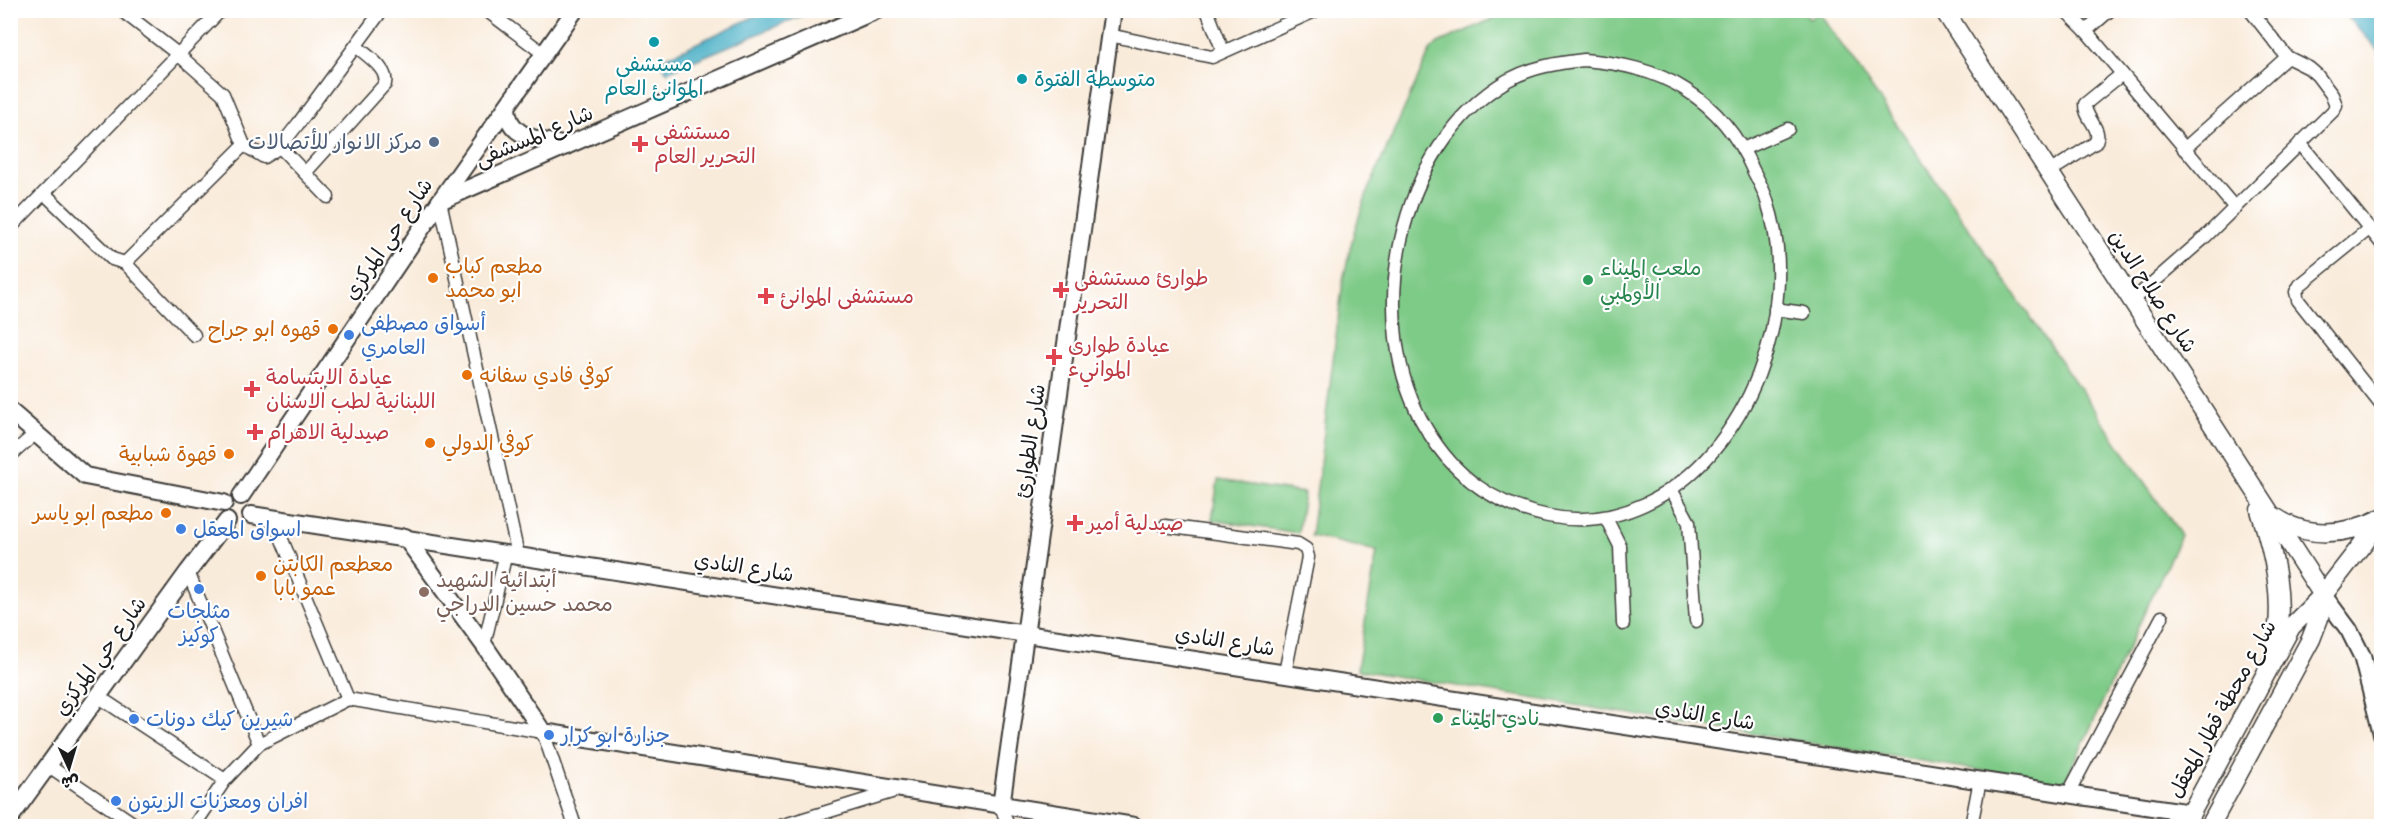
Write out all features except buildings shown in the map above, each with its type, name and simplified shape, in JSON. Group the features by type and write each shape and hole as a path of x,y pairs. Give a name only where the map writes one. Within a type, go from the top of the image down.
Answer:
{"main road":[{"name":"شارع صلاح الدين","path":"1944,10 2323,595"},
{"path":"2254,489 2271,548 2278,590 2279,623 2272,661"},
{"path":"2270,513 2296,529 2324,533 2352,529 2382,518"},
{"path":"2323,595 2382,518"},
{"name":"شارع محطة قطار المعقل","path":"2187,820 2291,627 2323,595"},
{"name":"شارع محطة قطار المعقل","path":"2210,826 2311,639 2319,618 2323,595"}],"street":[{"path":"121,10 179,55 223,94 244,145 264,157 280,147 382,10"},
{"path":"10,228 221,10"},
{"path":"486,10 544,54"},
{"name":"شارع حي المركزي","path":"241,496 440,201 575,10"},
{"name":"شارع المسشفى","path":"440,201 877,10"},
{"name":"شارع الطوارئ","path":"1001,806 1113,10"},
{"path":"1207,10 1223,51"},
{"path":"2066,10 2235,208"},
{"path":"2086,32 2110,10"},
{"path":"2132,302 2204,238 2333,111 2336,105 2332,95 2317,75 2309,68 2287,57 2250,10"},
{"path":"1109,35 1212,57 1317,11"},
{"path":"305,173 385,84 384,72 356,46"},
{"path":"2184,149 2287,57"},
{"path":"1575,61 1614,62 1662,77 1686,90 1709,108 1743,149 1767,201 1773,228 1776,257 1775,309 1770,340 1761,369 1742,408 1723,438 1704,461 1671,489 1636,508 1606,518 1582,521 1525,511 1500,502 1457,469 1438,448 1424,426 1403,376 1394,320 1397,265 1409,214 1418,187 1444,140 1482,100 1506,82 1528,70 1575,61"},
{"path":"2049,172 2095,143 2098,133 2084,110 2085,104 2122,74"},
{"path":"507,107 510,120 528,138 567,146"},
{"path":"1743,149 1788,129"},
{"path":"2300,143 2382,244"},
{"path":"125,264 244,145"},
{"path":"280,147 328,197"},
{"path":"44,193 112,259 125,264 194,335"},
{"path":"440,201 512,554 484,645"},
{"path":"2370,228 2300,285 2296,292 2298,300 2380,401"},
{"path":"1775,309 1804,313"},
{"path":"10,411 85,476 224,503"},
{"path":"10,456 36,433"},
{"path":"1671,489 1689,522 1696,621"},
{"path":"241,496 251,505 251,514 241,524 227,521 223,513 224,503 231,497 241,496"},
{"name":"شارع النادي","path":"251,514 1980,780 2068,794 2187,820"},
{"path":"273,518 348,699"},
{"path":"1606,518 1620,546 1623,624"},
{"name":"شارع حي المركزي","path":"10,818 227,521"},
{"path":"1165,526 1298,544 1306,549 1308,557 1285,673"},
{"path":"405,537 484,645 543,732 575,826"},
{"path":"188,572 259,744"},
{"path":"2323,595 2349,630 2359,650 2382,734"},
{"path":"2068,794 2162,617"},
{"path":"99,698 225,780"},
{"path":"194,826 225,780 259,744 348,699 899,790 1134,826"},
{"path":"49,766 137,826"},
{"path":"1971,826 1980,780"},
{"path":"781,826 899,790"},
{"path":"1001,806 1008,826"}],"green space":[{"path":"1513,10 1803,10 1809,19 1819,12 2181,535 2064,784 1357,670 1377,551 1311,536 1343,280 1354,232 1368,190 1430,51 1438,43"},
{"path":"1218,480 1304,493 1298,533 1212,520"}],"water":[{"path":"768,10 813,11 667,72 660,60"},
{"path":"2342,11 2381,11 2381,53"}],"place":[{"name":"مستشفى الموانئ العام","path":"654,42"},
{"name":"متوسطة الفتوة","path":"1022,79"},
{"name":"مركز الانوار للأتصالات","path":"434,142"},
{"name":"مستشفى التحرير العام","path":"640,144"},
{"name":"مطعم كباب ابو محمد","path":"433,278"},
{"name":"ملعب الميناء الأولمبي","path":"1588,280"},
{"name":"طوارئ مستشفى التحرير","path":"1061,290"},
{"name":"مستشفى الموانئ","path":"766,296"},
{"name":"قهوه ابو جراح","path":"333,329"},
{"name":"أسواق مصطفى العامري","path":"349,335"},
{"name":"عيادة طوارى الموانيء","path":"1054,357"},
{"name":"كوفي فادي سفانه","path":"467,375"},
{"name":"عيادة الابتسامة اللبنانية لطب الاسنان","path":"252,389"},
{"name":"صيدلية الاهرام","path":"255,432"},
{"name":"كوفي الدولي","path":"430,443"},
{"name":"قهوة شبابية","path":"229,454"},
{"name":"مطعم ابو ياسر","path":"166,513"},
{"name":"صيدلية أمير","path":"1075,523"},
{"name":"اسواق المعقل","path":"181,529"},
{"name":"معطعم الكابتن عمو بابا","path":"261,576"},
{"name":"مثلجات كوكيز","path":"199,589"},
{"name":"أبتدائية الشهيد محمد حسين الدراجي","path":"424,592"},
{"name":"نادي الميناء","path":"1438,718"},
{"name":"شيرين كيك دونات","path":"134,719"},
{"name":"جزارة ابو كرار","path":"549,735"},
{"name":"افران ومعزنات الزيتون","path":"116,801"}]}
